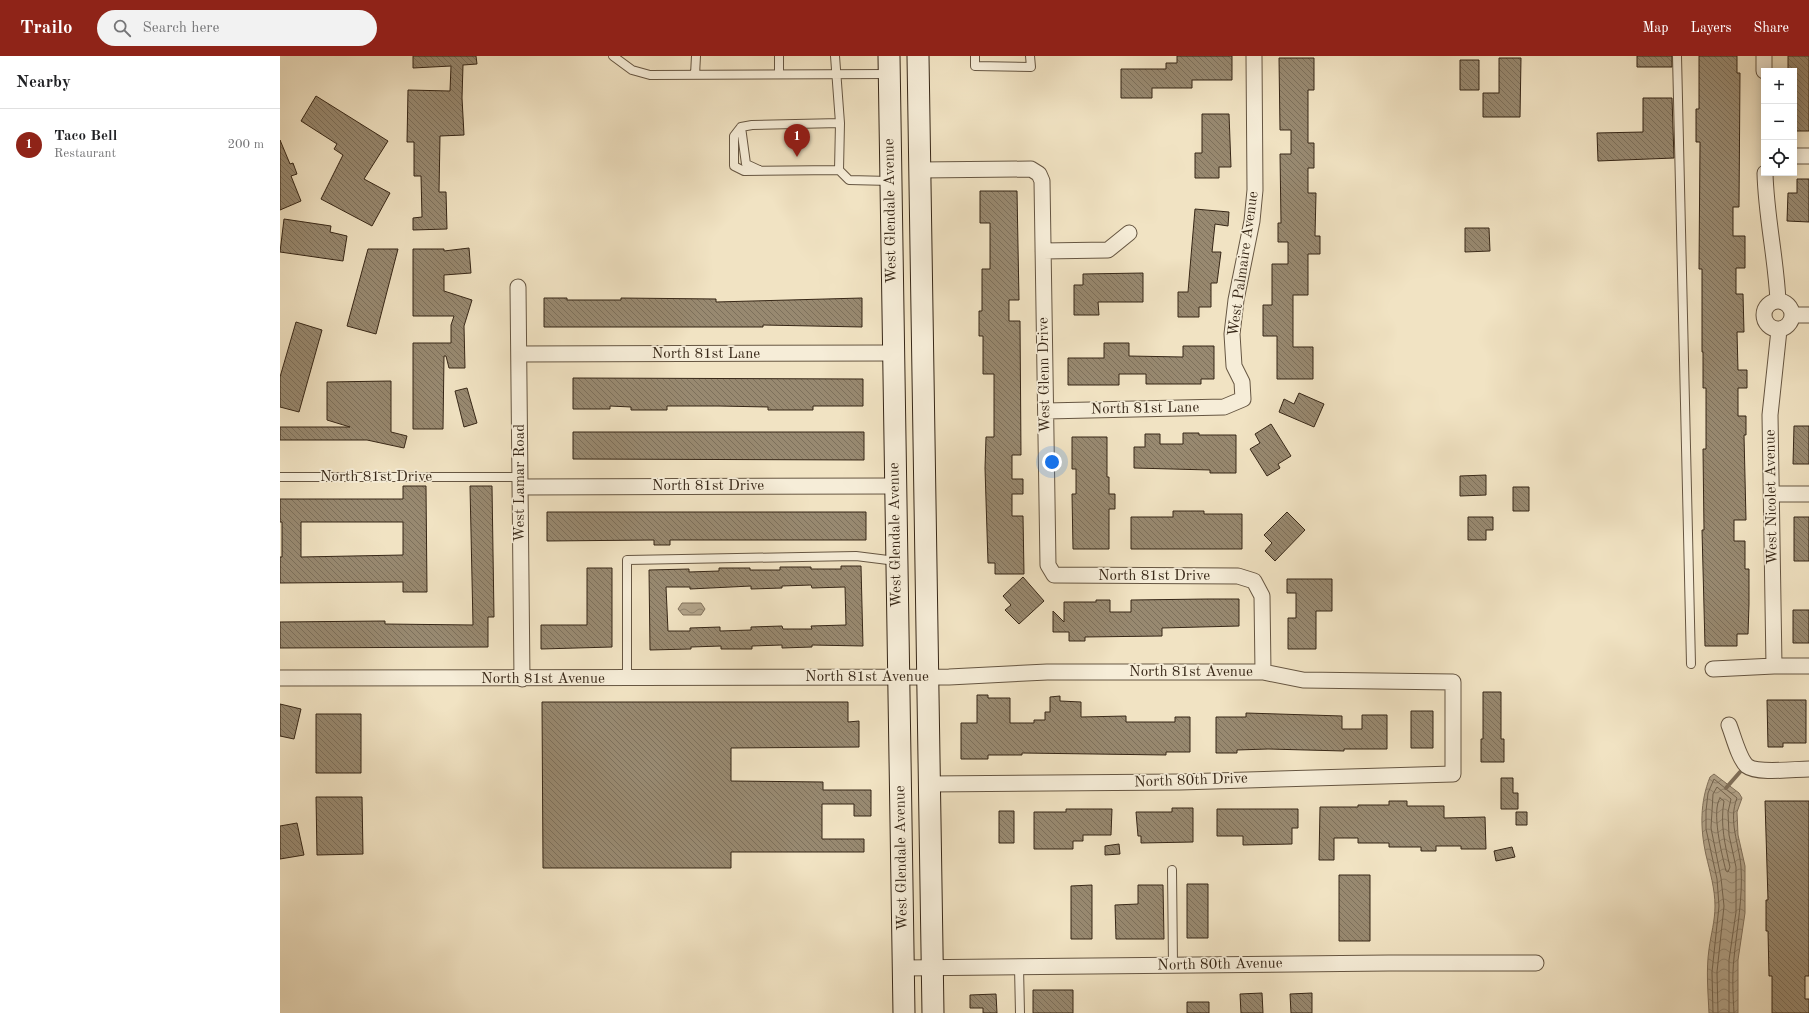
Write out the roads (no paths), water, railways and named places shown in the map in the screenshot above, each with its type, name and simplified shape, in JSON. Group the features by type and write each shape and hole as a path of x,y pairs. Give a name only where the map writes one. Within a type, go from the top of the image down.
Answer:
{"main road":[{"name":"West Glendale Avenue","path":"918,56 933,1013"},
{"name":"West Glendale Avenue","path":"889,65 904,1013"},
{"path":"891,178 903,178 906,181 908,246 922,285"}],"street":[{"name":"West Palmaire Avenue","path":"1243,399 1242,382 1234,366 1232,334 1236,300 1252,221 1255,190 1254,56"},
{"path":"1764,56 1764,68"},
{"path":"1797,156 1809,156"},
{"name":"West Glenn Drive","path":"920,170 1031,169 1039,174 1042,181 1048,565 1054,575"},
{"path":"1765,176 1766,210 1778,301"},
{"path":"1043,251 1108,250 1129,233"},
{"name":"West Lamar Road","path":"518,287 522,679"},
{"path":"1782,301 1790,306 1792,315 1790,323 1779,330 1774,329 1767,324 1764,312 1769,304 1782,301"},
{"path":"1792,315 1809,315"},
{"name":"West Nicolet Avenue","path":"1774,666 1770,415 1779,330"},
{"name":"North 81st Lane","path":"519,354 893,353"},
{"name":"North 81st Lane","path":"1046,412 1224,407 1243,399"},
{"name":"North 81st Drive","path":"520,482 896,486"},
{"path":"1772,494 1809,494"},
{"name":"North 81st Drive","path":"1054,575 1238,576 1254,581 1262,596 1263,672"},
{"path":"1713,669 1809,666"},
{"name":"North 81st Avenue","path":"280,678 522,679 928,677 1047,672 1263,672 1303,680 1453,682 1453,774"},
{"path":"1729,725 1742,760 1747,766 1756,770 1809,769"},
{"name":"North 80th Drive","path":"929,784 1180,782 1453,774"},
{"name":"North 80th Avenue","path":"904,968 1536,963"}],"lane":[{"path":"613,56 632,70 650,75 836,75 889,65"},
{"path":"623,64 628,56"},
{"path":"695,75 696,56"},
{"path":"779,56 779,74"},
{"path":"835,56 840,123 839,170"},
{"path":"975,56 975,66 1031,67 1030,56"},
{"path":"1677,56 1691,664"},
{"path":"840,123 752,124 741,127 734,136 734,166 744,171 839,170 849,180 891,178"},
{"path":"741,127 746,164 760,171"},
{"name":"North 81st Drive","path":"280,477 520,482"},
{"path":"627,678 626,560 856,556 897,561"},
{"path":"1172,870 1173,965"},
{"path":"1019,967 1020,1013"}],"water":[{"path":"682,603 701,603 705,609 701,615 683,615 678,609"},
{"path":"1714,774 1739,793 1742,798 1737,812 1738,835 1745,866 1745,913 1738,960 1738,1013 1709,1013 1708,965 1715,900 1704,845 1702,815 1704,796 1710,777"}],"waterway":[{"path":"1726,788 1740,772"}],"place":[{"name":"Taco Bell","path":"797,157"}]}
